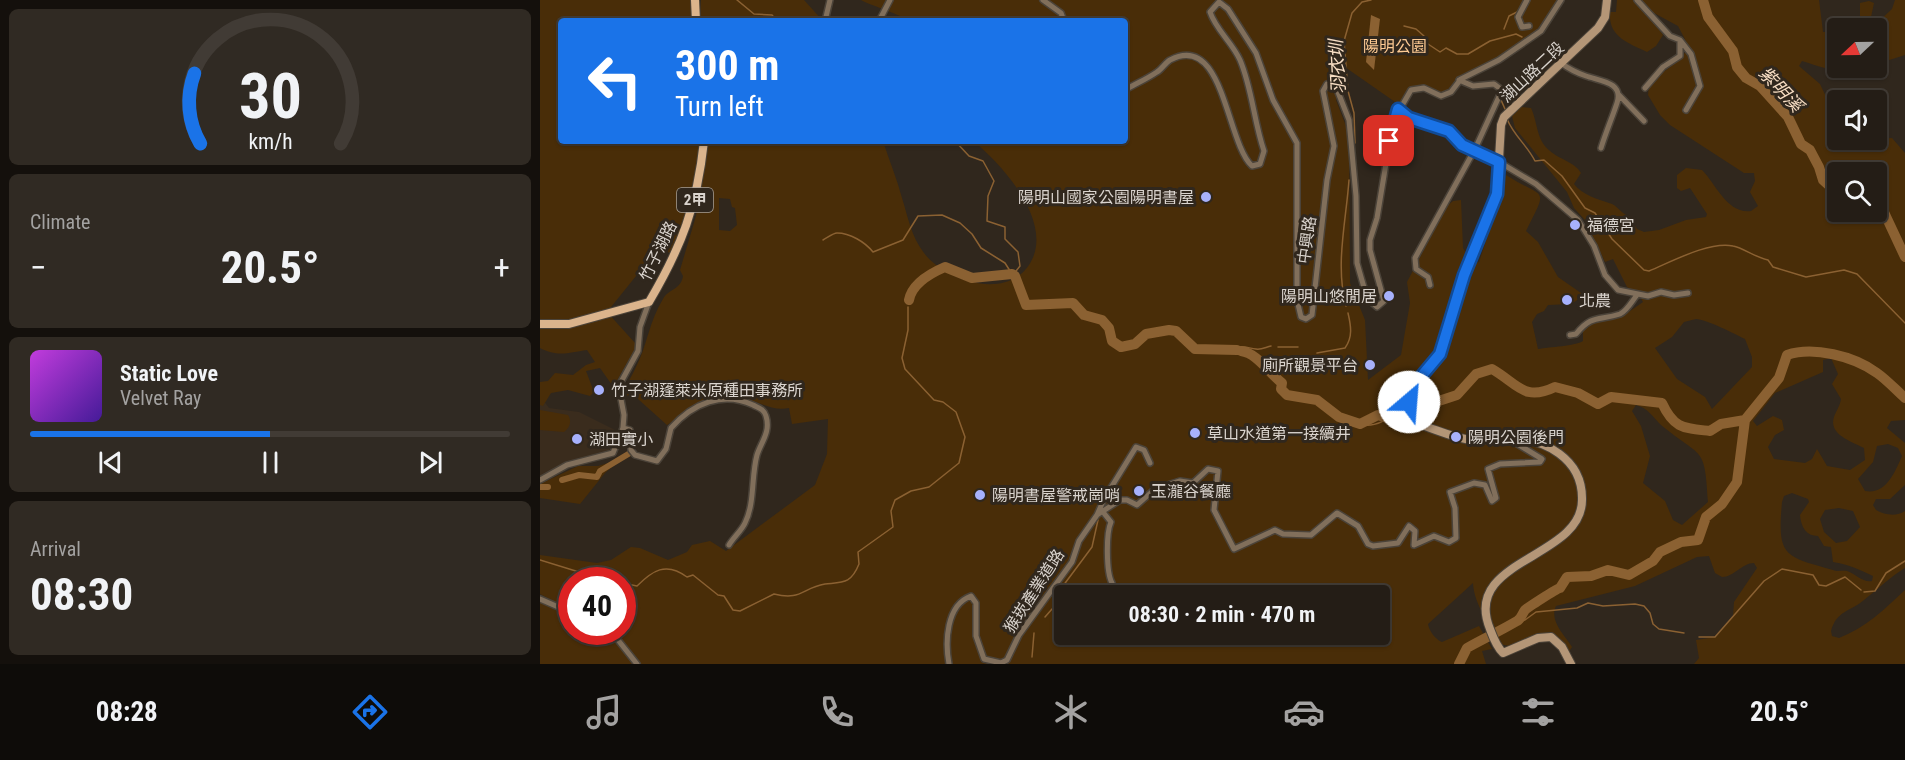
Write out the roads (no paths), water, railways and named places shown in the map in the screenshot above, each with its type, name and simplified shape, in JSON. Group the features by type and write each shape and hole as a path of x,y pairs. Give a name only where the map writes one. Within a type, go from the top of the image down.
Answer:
{"main road":[{"path":"695,0 696,18"},
{"name":"竹子湖路","path":"540,324 568,324 649,302 684,236 695,203 704,144"}],"street":[{"path":"826,18 830,0"},
{"path":"881,18 890,0"},
{"path":"1043,0 1061,13 1063,18"},
{"path":"1527,0 1518,17 1522,27 1529,26"},
{"name":"中興路","path":"1128,89 1160,71 1169,60 1183,56 1197,58 1214,71 1247,162 1252,166 1260,164 1264,152 1243,68 1227,40 1213,23 1210,12 1219,2 1228,9 1256,53 1273,100 1297,143 1297,300 1301,317 1306,319 1312,315 1327,180 1334,146 1323,91 1326,84 1332,83 1336,87 1349,120 1356,196 1357,263 1366,298 1377,307 1384,301 1370,250 1370,240 1377,218 1393,121 1398,109 1411,90 1424,88 1441,96 1446,95 1459,80 1499,60 1541,31 1561,0"},
{"name":"湖山路二段","path":"1508,438 1472,440 1418,424 1409,402 1409,391 1440,354 1464,275 1497,194 1501,125 1504,117 1598,28 1605,17 1607,0"},
{"path":"1637,0 1670,36 1680,40 1691,54 1700,86 1686,110"},
{"path":"1645,88 1663,67 1680,56 1680,40"},
{"path":"1561,63 1574,72 1611,83 1619,95 1644,121"},
{"path":"1430,285 1428,277 1416,269 1415,258 1475,149 1502,90 1494,84 1473,86 1459,80"},
{"path":"1601,148 1619,95"},
{"path":"1398,109 1409,118 1449,131 1462,145 1475,149 1536,184 1578,220 1612,286 1637,295 1688,293"},
{"path":"1569,335 1576,334 1595,317 1621,313 1637,295"},
{"name":"竹子湖路","path":"623,428 621,382 638,351 640,327 649,302"},
{"path":"540,480 567,465 608,456 618,442 623,428 630,430 632,450 635,455 647,461 657,461 666,449 671,428 707,402 724,397 741,398 761,408 766,416 766,436 757,453 750,506 744,526 729,545"},
{"path":"1508,438 1530,439 1557,451 1570,462 1582,487 1582,504 1576,520 1560,537 1493,585 1484,602 1488,624 1496,645 1503,653 1538,638 1551,638 1562,647 1571,664"},
{"name":"猴崁產業道路","path":"949,664 946,645 952,618 956,606 971,596 976,603 976,636 984,659 1001,663 1007,660 1024,626 1072,562 1079,541 1100,513 1113,503 1127,500 1137,505 1155,489 1180,481 1193,483 1209,469 1214,469 1219,476 1215,510 1234,549 1238,549 1254,538 1270,535 1275,530 1284,534 1311,535 1337,513 1358,526 1368,544 1373,546 1398,543 1409,526 1415,531 1414,545 1434,536 1449,542 1456,537 1458,529 1450,492 1474,483 1485,485 1492,501 1496,498 1488,470 1500,464 1539,462 1542,459 1508,438"},
{"path":"1112,583 1107,574 1110,550 1107,538 1111,522 1100,513 1104,499 1136,447 1144,450 1150,464"},
{"path":"540,599 558,607"},
{"path":"622,645 637,664"}],"waterway":[{"path":"737,0 754,14 772,15 774,18"},
{"name":"羽衣圳","path":"1355,143 1354,113 1348,91 1344,41 1352,13 1362,2 1371,0"},
{"name":"紫明溪","path":"1703,0 1708,17 1733,51 1737,67 1746,78 1760,86 1788,117 1801,144 1810,150 1823,180 1827,184"},
{"path":"1504,29 1509,16 1517,12"},
{"path":"1404,26 1416,29 1424,36 1425,42 1440,52 1446,48 1457,54 1468,54 1490,41 1516,34 1522,37"},
{"path":"1501,100 1505,109"},
{"path":"1507,119 1535,161 1544,160 1562,176 1585,208 1595,213 1612,239 1644,270 1649,271 1702,249 1723,245 1733,246 1768,260 1773,267 1806,277 1844,270 1857,274 1905,323"},
{"path":"958,144 969,156 983,161 994,181 988,196 987,221 1005,227 1005,239 1018,252 1020,266 1013,275"},
{"name":"羽衣圳","path":"1346,306 1341,259 1349,180"},
{"path":"823,240 835,233 842,233 862,242 873,252 903,240 918,216 942,215 960,223 972,234 981,248 1005,263 1012,274"},
{"name":"紫明溪","path":"1887,219 1905,257"},
{"path":"909,300 918,284 945,267 972,278 1012,274 1015,276 1026,305 1073,303 1084,315 1102,320 1109,328 1112,341 1121,347 1135,344 1146,334 1169,330 1176,331 1195,349 1237,350"},
{"path":"636,586 660,570 672,570 687,577 693,575 718,595 724,596 733,610 740,611 774,594 796,595 817,586 846,581 853,575 859,564 858,552 893,527 891,511 895,500 911,491 929,487 959,463 965,437 956,412 943,402 934,400 905,369 902,358 908,330 908,307"},
{"name":"羽衣圳","path":"1317,353 1345,348 1351,331 1348,313"},
{"name":"羽衣圳","path":"1232,350 1241,347 1262,349 1271,346"},
{"name":"羽衣圳","path":"1278,347 1298,347"},
{"path":"1241,351 1252,355 1263,364 1282,383 1281,389 1287,395 1317,400 1339,417 1360,424 1378,415 1387,418 1457,395 1476,374 1492,369 1528,392 1536,393 1555,387 1578,393 1598,404 1611,397 1662,403 1671,418 1687,428 1710,431 1721,424 1745,420"},
{"path":"1459,664 1467,648 1518,620 1525,610 1560,588 1567,577 1591,576 1608,570 1629,575 1653,561 1660,552 1681,542 1698,540 1706,517 1722,504 1737,482 1745,420 1779,378 1787,355 1797,352 1821,352 1845,357 1877,373 1905,398"},
{"path":"1360,424 1374,424 1387,418"},
{"path":"562,480 579,475 597,477 600,471 630,453"},
{"path":"540,487 548,487"},
{"path":"1064,585 1092,547 1098,520"},
{"path":"540,560 563,567"},
{"path":"1864,592 1875,591 1886,573 1905,561"},
{"path":"1699,637 1715,637 1764,581 1782,569 1813,575 1819,585 1826,586 1845,577 1861,590"},
{"path":"1519,621 1525,620 1536,612 1577,608 1588,603 1603,606 1635,604 1644,606 1650,613 1653,624 1659,629 1684,633"},
{"path":"1045,617 1052,609"},
{"path":"1032,657 1034,633"}],"place":[{"name":"陽明山國家公園陽明書屋","path":"1206,197"},
{"name":"福德宮","path":"1575,225"},
{"name":"陽明山悠閒居","path":"1389,296"},
{"name":"北農","path":"1567,300"},
{"name":"廁所觀景平台","path":"1370,365"},
{"name":"竹子湖蓬萊米原種田事務所","path":"599,390"},
{"name":"草山水道第一接續井","path":"1195,433"},
{"name":"陽明公園後門","path":"1456,437"},
{"name":"湖田實小","path":"577,439"},
{"name":"玉瀧谷餐廳","path":"1139,491"},
{"name":"陽明書屋警戒崗哨","path":"980,495"}],"park label":[{"name":"陽明公園","path":"1395,46"}]}
